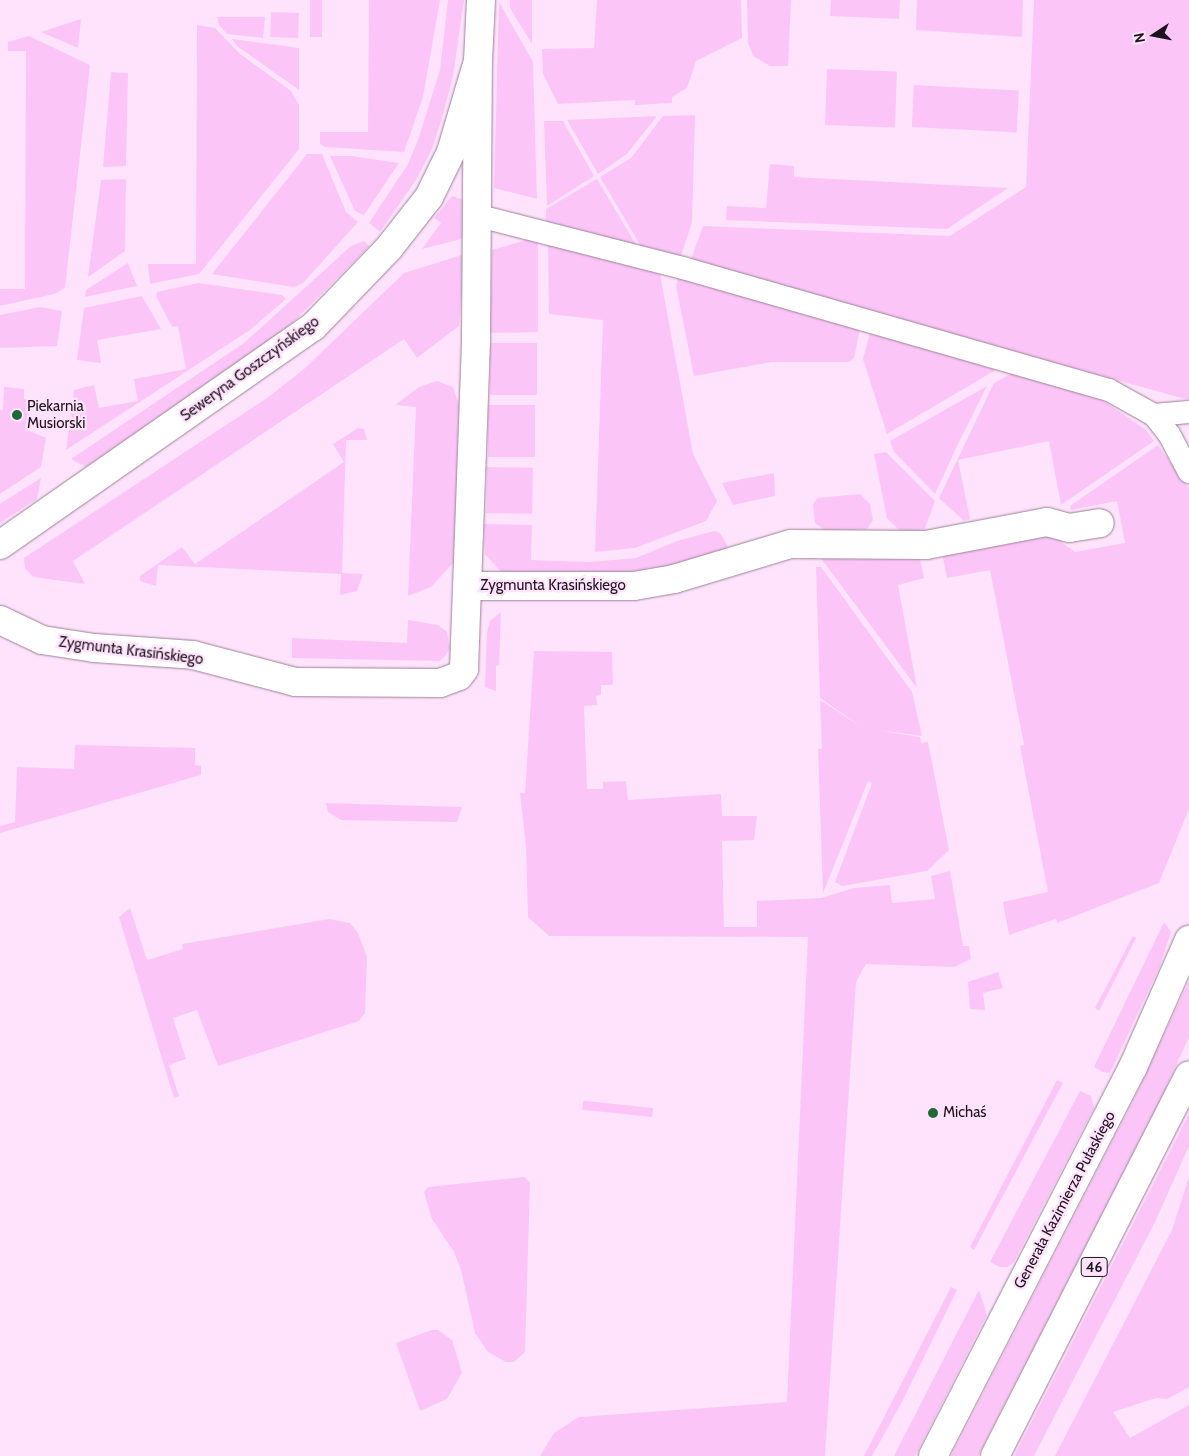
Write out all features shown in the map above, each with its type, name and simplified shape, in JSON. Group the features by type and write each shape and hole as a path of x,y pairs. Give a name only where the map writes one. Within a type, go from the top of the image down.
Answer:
{"street":[{"name":"Seweryna Goszczyńskiego","path":"0,545 313,327 389,248 429,196 451,152 478,61 481,0"},
{"path":"468,586 479,216 478,61"},
{"path":"479,216 562,236 1018,362 1110,390 1154,415 1169,434 1189,472"},
{"path":"1154,415 1189,412"},
{"name":"Zygmunta Krasińskiego","path":"0,620 42,640 94,648 193,655 295,682 440,683 459,676 464,669 468,586 634,586 674,579 790,544 926,545 1047,522 1069,528 1100,523"},
{"name":"Generała Kazimierza Pułaskiego","path":"933,1456 1118,1098 1189,940"},
{"name":"46","path":"995,1456 1189,1076"}],"shaded area":[{"path":"310,0 322,0 322,37 310,37"},
{"path":"369,0 440,0 423,97 404,152 325,147 320,144 320,132 368,132"},
{"path":"448,0 464,0 453,76 442,118 432,149 416,180 380,232 369,223 408,164 418,140 440,70"},
{"path":"510,0 532,0 532,44 510,8"},
{"path":"597,0 741,0 742,38 696,61 687,88 672,97 672,103 635,105 635,100 558,104 543,74 542,49 594,48"},
{"path":"747,0 791,0 788,66 770,66 753,56 748,43"},
{"path":"831,0 900,0 899,19 830,16"},
{"path":"917,0 1023,0 1022,37 916,30"},
{"path":"1034,0 1189,0 1189,400 690,262 703,226 950,236 1026,187"},
{"path":"499,2 533,62 537,199 494,188"},
{"path":"271,12 299,13 298,38 270,37"},
{"path":"217,17 265,17 263,38 227,34 219,25"},
{"path":"81,19 78,48 41,32"},
{"path":"197,25 215,28 239,53 291,91 299,105 299,149 199,274 150,284 148,264 196,264"},
{"path":"29,36 90,65 89,75 65,288 54,294 0,306 0,289 25,289 26,51 8,51 8,42"},
{"path":"232,39 299,48 299,90 237,46"},
{"path":"827,69 897,71 895,127 825,125"},
{"path":"111,72 128,73 126,166 103,167"},
{"path":"914,85 1019,90 1017,132 912,127"},
{"path":"695,115 692,222 680,259 642,248 600,177 631,158 663,116"},
{"path":"657,116 627,154 598,174 567,120"},
{"path":"544,121 563,121 594,176 547,206"},
{"path":"307,154 322,154 346,212 358,222 303,283 294,287 212,274"},
{"path":"330,156 351,156 399,163 364,215 355,211"},
{"path":"770,164 794,166 794,177 1008,188 947,229 726,220 727,206 766,208"},
{"path":"126,179 125,251 88,277 101,180"},
{"path":"597,179 638,248 546,224 546,209"},
{"path":"452,196 464,200 465,238 422,249 441,223 434,218"},
{"path":"533,238 538,241 538,332 490,333 492,250"},
{"path":"364,241 369,246 362,254 281,334 86,467 71,459 244,343 351,246"},
{"path":"548,244 660,274 693,454 717,501 706,521 635,548 595,552 603,320 549,314"},
{"path":"465,254 459,326 417,358 404,339 73,561 85,584 33,577 25,568 24,558 267,398 304,369 404,273"},
{"path":"128,263 137,286 85,297 86,290"},
{"path":"678,278 860,329 854,358 849,362 772,362 694,376 676,286"},
{"path":"198,283 282,295 286,299 250,330 66,450 74,390 94,385 99,408 138,401 134,379 186,369 178,326 172,327 156,296 157,292"},
{"path":"142,296 161,329 97,340 101,363 77,360 84,308"},
{"path":"40,307 62,311 57,346 0,348 0,315"},
{"path":"870,332 999,368 887,434 863,359"},
{"path":"490,343 537,343 537,395 490,395"},
{"path":"1014,372 1086,393 1107,403 1146,430 1154,441 1061,505 1049,441 958,460 970,519 964,521 939,498 994,383"},
{"path":"437,381 453,387 459,404 454,562 431,587 408,596 416,407 395,405 419,387"},
{"path":"987,386 935,494 894,452 890,441"},
{"path":"4,387 24,389 24,399 30,400 27,430 46,438 41,467 0,494 0,410 3,410"},
{"path":"488,405 535,405 535,457 488,457"},
{"path":"358,428 364,429 367,440 346,440 342,573 363,574 357,591 340,595 341,574 158,565 156,586 140,581 140,576 182,547 195,564 344,462 333,444"},
{"path":"1158,445 1189,488 1189,809 1159,883 1057,923 1056,919 1009,935 1003,902 1048,892 1020,746 1024,745 990,570 947,578 942,553 1045,530 1075,552 1125,543 1117,501 1071,510 1070,506"},
{"path":"886,452 935,501 924,531 902,533 887,518 874,454"},
{"path":"487,467 533,468 532,514 486,513"},
{"path":"774,473 775,496 733,505 722,483"},
{"path":"41,478 37,499 0,523 0,504"},
{"path":"860,494 870,504 873,520 867,529 827,532 815,523 813,505 817,498"},
{"path":"484,524 532,525 531,560 590,562 636,558 677,541 714,531 720,533 729,548 688,562 633,574 501,572 485,554"},
{"path":"913,554 920,559 924,578 898,585 917,688 820,557"},
{"path":"816,567 821,567 912,692 922,736 877,730 920,737 921,743 928,742 949,850 927,871 842,886 835,882 872,783 868,781 823,893 818,749 822,749 820,700 862,727 820,698"},
{"path":"501,612 499,665 496,666 496,691 485,687 487,632 490,621"},
{"path":"408,620 438,625 447,632 450,648 440,661 292,658 292,638 407,643"},
{"path":"534,651 612,652 613,685 601,685 601,695 596,696 597,705 584,706 587,789 603,789 603,782 626,781 628,800 721,794 722,816 757,816 754,840 722,841 724,927 757,927 757,901 821,898 854,888 890,885 892,903 935,899 931,876 950,871 963,946 969,946 971,959 954,967 866,964 856,982 825,1456 540,1456 554,1433 579,1417 787,1402 808,937 549,936 528,917 526,846 520,793 525,793"},
{"path":"75,745 195,748 195,765 201,766 201,775 0,833 0,826 15,822 17,767 74,769"},
{"path":"326,803 462,807 457,822 341,820 328,812"},
{"path":"130,908 147,960 183,949 182,944 329,919 350,923 358,933 367,957 365,1013 359,1021 218,1066 197,1010 173,1018 186,1059 169,1065 179,1096 174,1098 119,917"},
{"path":"1164,922 1171,932 1160,966 1110,1073 1103,1072 1094,1067"},
{"path":"1133,936 1136,938 1099,1011 1095,1008"},
{"path":"998,972 1003,988 983,993 985,1010 970,1009 968,982"},
{"path":"1189,981 1189,1037 1158,1105 978,1456 951,1456 1135,1097"},
{"path":"1057,1080 1063,1083 974,1250 970,1247"},
{"path":"1080,1091 1091,1096 1094,1108 1014,1262 1008,1267 1000,1267 990,1262"},
{"path":"583,1101 653,1108 652,1117 582,1110"},
{"path":"1189,1114 1189,1146 1155,1222 1034,1456 1014,1456"},
{"path":"524,1177 530,1182 525,1352 514,1362 506,1362 488,1352 475,1333 461,1270 454,1252 432,1219 424,1192 428,1187"},
{"path":"1189,1177 1189,1387 1167,1399 1156,1398 1113,1412 1130,1438 1189,1405 1189,1456 1055,1456 1172,1230"},
{"path":"951,1287 957,1290 902,1402 872,1456 864,1456"},
{"path":"979,1290 987,1315 928,1431 915,1456 894,1456"},
{"path":"432,1330 438,1330 452,1340 462,1373 447,1399 420,1411 396,1343"}],"place":[{"name":"Piekarnia Musiorski","path":"17,415"},
{"name":"Michaś","path":"933,1113"}]}
